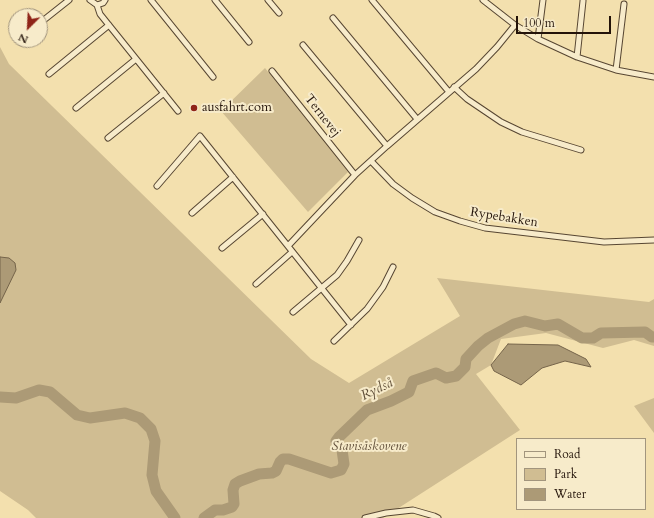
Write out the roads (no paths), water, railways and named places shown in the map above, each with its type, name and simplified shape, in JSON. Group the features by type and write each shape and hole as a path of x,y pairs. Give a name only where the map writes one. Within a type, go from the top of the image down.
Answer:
{"street":[{"path":"48,17 69,0"},
{"path":"90,0 96,5 100,14 178,111"},
{"path":"96,5 105,0"},
{"path":"151,0 214,77"},
{"path":"215,0 249,42"},
{"path":"268,0 278,13"},
{"path":"372,0 449,92"},
{"path":"483,0 515,25 538,39 576,57 616,70 654,77"},
{"path":"538,39 543,0"},
{"path":"576,57 583,1"},
{"path":"616,70 624,4"},
{"path":"333,18 417,119"},
{"path":"49,74 109,24"},
{"path":"288,246 355,175 417,119 476,69 515,25"},
{"path":"303,45 387,146"},
{"path":"76,108 136,59"},
{"name":"Ternevej","path":"272,71 355,175"},
{"path":"454,87 467,100 501,122 522,132 581,150"},
{"path":"108,138 164,93"},
{"path":"157,186 200,136 351,325"},
{"name":"Rypebakken","path":"371,161 393,184 412,198 436,212 485,228 604,242 654,240"},
{"path":"192,213 233,177"},
{"path":"222,248 263,214"},
{"path":"293,312 337,275 359,240"},
{"path":"256,284 292,252"},
{"path":"334,341 367,309 383,287 393,267"},
{"path":"365,518 386,512 413,510 438,518"}],"water":[{"path":"0,257 9,258 15,263 16,270 0,303"},
{"path":"508,344 558,345 586,359 591,367 565,361 542,368 521,385 494,371 491,365"}],"waterway":[{"name":"Rydså","path":"204,518 215,510 223,510 232,507 234,504 233,490 235,484 259,474 272,473 276,471 283,459 289,459 331,473 341,470 344,464 342,450 336,441 367,410 409,392 413,381 436,373 446,378 456,376 465,367 466,359 478,346 488,338 514,324 525,321 545,326 558,324 582,338 593,338 601,333 645,332 654,337"},
{"path":"0,397 16,398 39,390 50,392 77,415 90,418 125,413 140,418 151,429 155,441 152,475 156,491 175,518"}],"place":[{"name":"ausfahrt.com","path":"194,108"}],"park label":[{"name":"Stavisåskovene","path":"369,447"}]}
